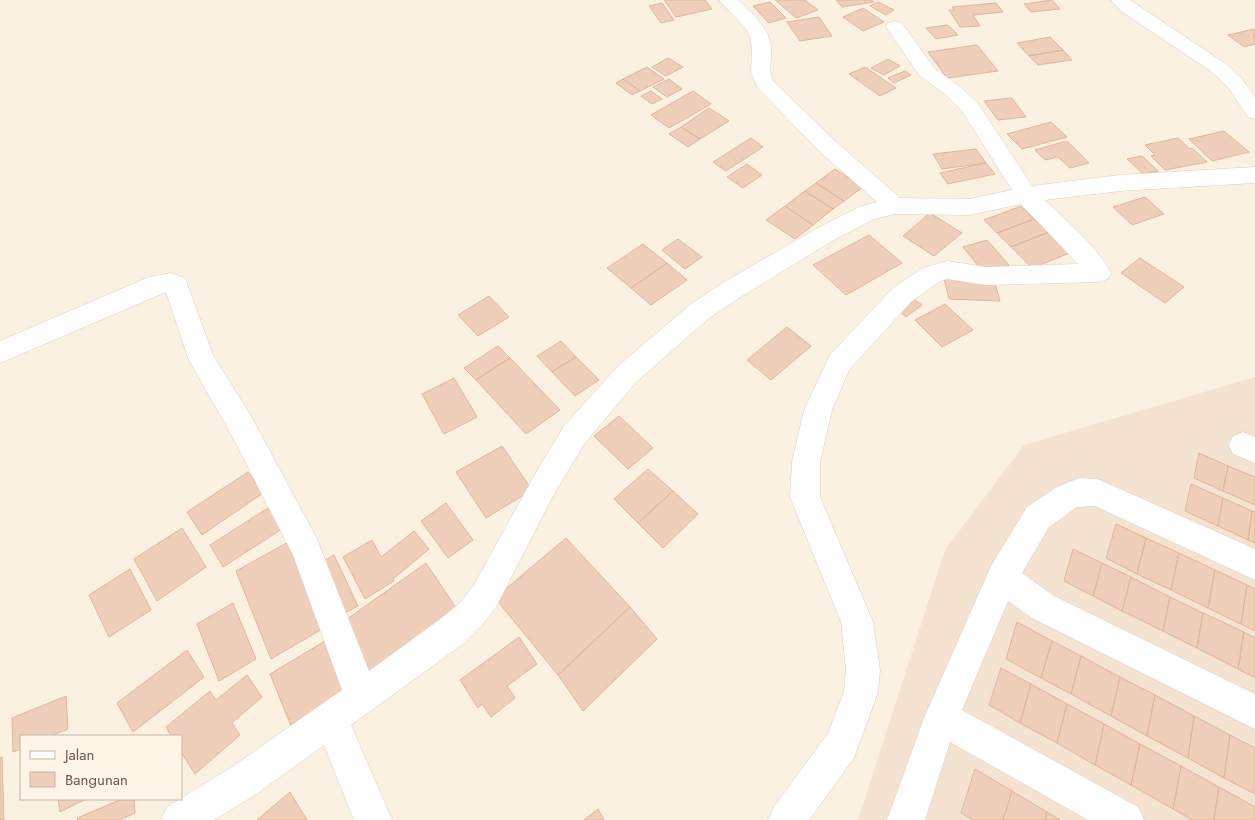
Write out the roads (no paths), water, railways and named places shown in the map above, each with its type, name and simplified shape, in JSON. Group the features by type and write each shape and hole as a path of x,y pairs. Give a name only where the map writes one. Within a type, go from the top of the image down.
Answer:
{"street":[{"path":"728,0 759,36 762,45 759,72 765,84 827,146 895,206"},
{"path":"1120,0 1219,68 1234,82 1255,112"},
{"path":"787,820 841,745 861,692 863,670 857,622 806,497 806,462 818,410 839,362 902,295 932,274 947,270 986,276 1099,273 1078,247 1026,195 970,107 952,90 927,72 895,26"},
{"path":"180,820 245,780 452,632 471,614 485,596 544,485 574,435 634,368 686,323 730,291 858,217 895,206 975,206 1026,195 1163,179 1255,175"},
{"path":"0,352 158,284 171,282 176,285 202,358 242,427 306,549 362,695"},
{"path":"906,820 941,718 1002,577 1038,517 1066,497 1088,491 1098,493 1255,565"},
{"path":"1002,577 1043,607 1255,712"},
{"path":"330,718 373,820"},
{"path":"941,718 1125,820"}]}
